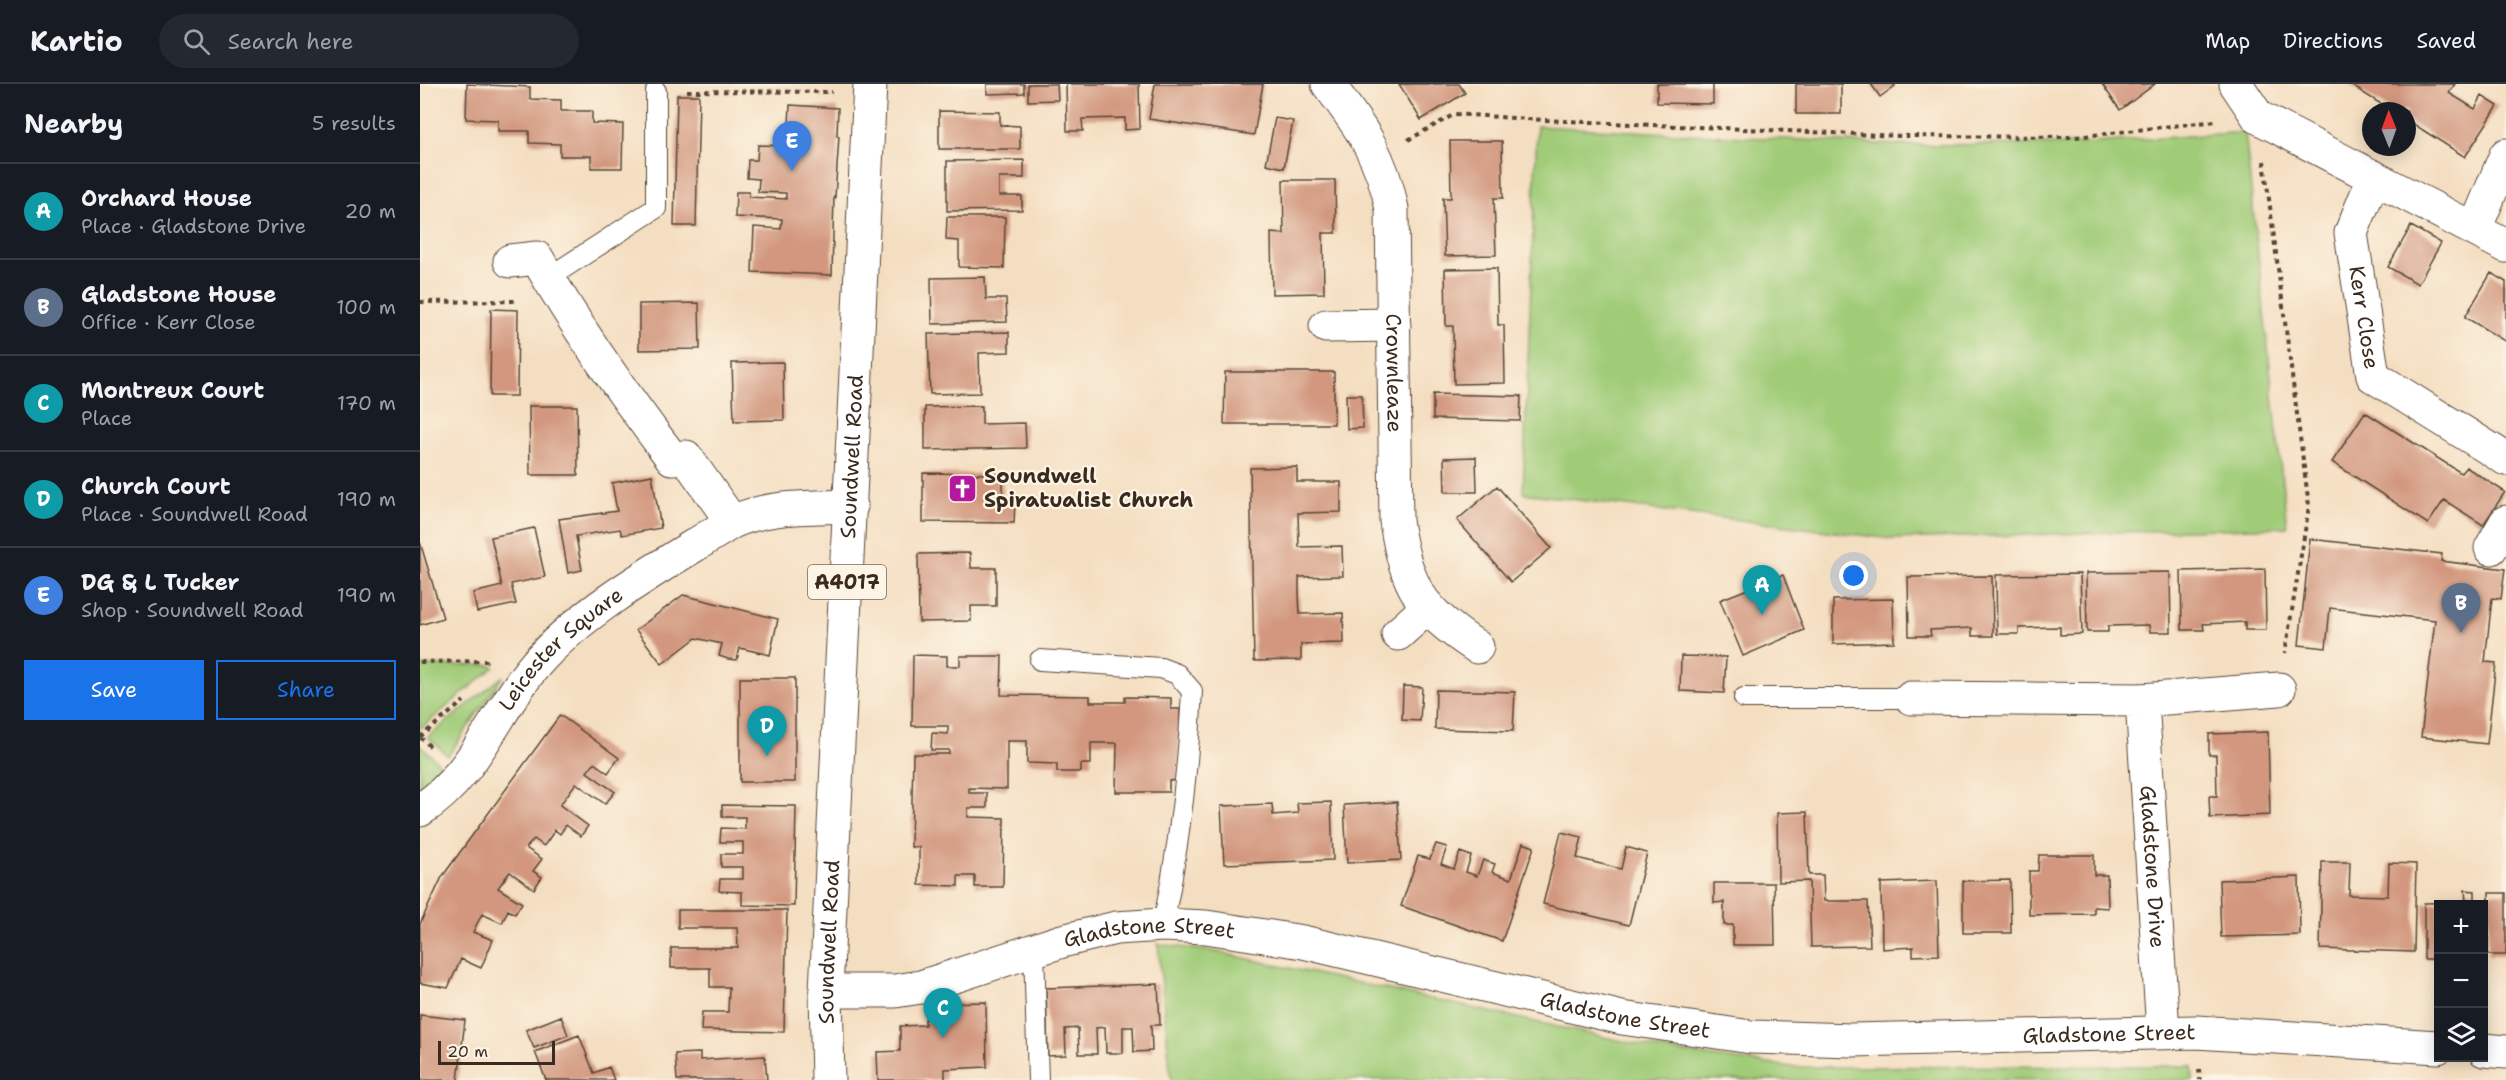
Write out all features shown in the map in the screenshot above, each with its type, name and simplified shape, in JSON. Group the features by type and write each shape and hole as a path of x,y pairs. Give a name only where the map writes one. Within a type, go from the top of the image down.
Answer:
{"street":[{"name":"Crownleaze","path":"1328,84 1378,157 1387,181 1392,209 1396,521 1401,552 1410,576 1427,608 1451,631 1477,647"},
{"path":"2236,84 2258,117 2506,246"},
{"name":"Soundwell Road","path":"828,1080 826,991 870,88"},
{"path":"2475,229 2506,155"},
{"name":"Kerr Close","path":"2374,177 2351,233 2373,376 2506,459"},
{"path":"510,261 537,258 597,357 672,458 686,457 732,522"},
{"path":"1326,326 1394,325"},
{"name":"Leicester Square","path":"420,810 435,801 453,784 521,681 560,640 594,611 732,522 766,511 851,506"},
{"path":"1398,634 1427,608"},
{"path":"1911,699 2142,700 2279,689"},
{"name":"Gladstone Drive","path":"2142,700 2163,1032"},
{"name":"Gladstone Street","path":"826,991 895,991 921,987 1034,950 1116,928 1163,925 1206,927 1303,942 1622,1018 1751,1037 1852,1040 2196,1032 2434,1047"},
{"path":"2488,1050 2506,1052"}],"lane":[{"path":"555,289 656,208 656,92"},
{"path":"1041,660 1161,668 1178,674 1192,692 1185,797 1176,862 1163,925"},
{"path":"1744,698 1911,699"},
{"path":"1034,950 1038,1080"}],"path":[{"path":"656,92 870,88"},
{"path":"1378,157 1455,114 1900,136 2075,137 2258,117 2309,506 2279,689"},
{"path":"420,302 555,289"},
{"path":"420,662 495,661"}],"green space":[{"path":"1537,126 1899,145 2078,144 2245,132 2287,527 1892,539 1523,493"},
{"path":"491,665 494,667 420,729 420,666"},
{"path":"503,676 448,756 428,737"},
{"path":"420,745 443,767 435,781 420,793"},
{"path":"1158,944 1217,952 1668,1051 1792,1067 2192,1066 2193,1080 1171,1080"}],"building":[{"path":"467,84 530,87 530,99 561,100 561,111 592,111 592,123 623,124 622,168 591,168 591,156 560,156 560,144 529,143 529,131 498,131 498,120 466,119"},
{"path":"987,84 1024,84 1024,93 987,94"},
{"path":"1028,84 1057,84 1058,100 1028,101"},
{"path":"1066,84 1139,84 1140,129 1125,130 1125,118 1082,119 1083,131 1067,131"},
{"path":"1155,84 1263,84 1254,135 1149,119"},
{"path":"1399,84 1459,84 1465,93 1421,120"},
{"path":"1657,84 1713,84 1713,104 1657,103"},
{"path":"1796,84 1841,84 1841,114 1796,114"},
{"path":"1871,84 1893,84 1895,86 1880,97"},
{"path":"2102,84 2155,84 2120,110"},
{"path":"2349,84 2455,84 2449,93 2475,109 2482,96 2498,106 2465,157 2416,126 2416,102 2378,102"},
{"path":"677,95 699,95 696,226 674,226"},
{"path":"790,105 838,108 837,136 839,136 835,197 834,195 832,275 752,272 754,227 781,229 782,219 735,217 736,192 749,192 749,197 786,199 786,193 758,192 759,179 747,178 748,160 757,160 758,145 788,146"},
{"path":"939,111 1000,112 1000,125 1020,126 1020,149 939,149"},
{"path":"1275,118 1293,121 1284,168 1266,164"},
{"path":"1450,141 1502,141 1503,198 1494,198 1496,255 1445,256 1443,198 1451,198"},
{"path":"1024,160 1024,178 999,178 999,196 1022,196 1022,210 947,211 947,161"},
{"path":"1283,180 1335,180 1336,233 1323,233 1324,293 1272,294 1271,233 1284,234"},
{"path":"947,217 1005,217 1004,268 959,267 959,241 946,240"},
{"path":"2411,226 2441,243 2418,284 2388,267"},
{"path":"1497,268 1498,325 1504,325 1505,383 1454,384 1453,326 1446,326 1445,269"},
{"path":"2491,273 2506,282 2506,342 2465,317"},
{"path":"985,277 986,299 1006,299 1007,322 932,324 931,278"},
{"path":"699,303 700,349 639,350 639,304"},
{"path":"491,309 518,310 517,396 490,396"},
{"path":"1009,332 1009,352 979,353 980,393 930,394 928,334"},
{"path":"783,362 784,420 734,421 732,363"},
{"path":"1225,372 1334,372 1334,424 1224,424"},
{"path":"1433,394 1521,396 1520,421 1433,419"},
{"path":"1346,395 1362,395 1363,428 1347,429"},
{"path":"529,406 577,406 578,475 530,475"},
{"path":"982,406 982,424 1025,423 1026,448 925,450 925,407"},
{"path":"2365,412 2461,473 2466,467 2505,492 2483,525 2444,500 2428,524 2332,462"},
{"path":"1476,457 1477,492 1445,492 1444,458"},
{"path":"1297,467 1297,482 1341,482 1341,512 1298,513 1299,547 1342,546 1343,576 1299,577 1299,595 1300,614 1343,613 1344,643 1301,644 1301,660 1254,661 1250,468"},
{"name":"Soundwell Spiratualist Church","path":"923,473 1003,474 1003,502 1015,502 1014,523 923,522"},
{"path":"652,475 661,528 622,535 620,529 576,536 582,570 568,573 559,519 617,511 612,483"},
{"path":"1497,486 1551,548 1511,582 1457,520"},
{"path":"534,528 545,577 511,584 516,604 477,612 473,593 502,586 491,537"},
{"path":"2310,539 2442,554 2441,561 2505,569 2501,599 2492,598 2485,662 2496,663 2487,744 2421,737 2435,620 2330,608 2326,648 2299,645"},
{"path":"420,542 443,618 420,625"},
{"path":"970,553 971,568 996,568 996,606 971,606 971,621 919,622 918,554"},
{"path":"2265,569 2266,630 2245,630 2245,622 2203,624 2204,630 2182,630 2181,571"},
{"path":"2170,572 2171,632 2150,632 2149,625 2108,626 2108,632 2087,632 2086,573"},
{"path":"2080,574 2082,634 2060,635 2060,627 2019,628 2019,634 1997,634 1996,575"},
{"path":"1783,575 1804,630 1743,656 1720,600"},
{"path":"1992,576 1993,636 1972,636 1972,628 1930,630 1931,636 1909,636 1908,577"},
{"path":"683,595 778,619 770,655 740,648 737,660 728,659 719,656 722,644 696,638 662,664 636,630"},
{"path":"1893,599 1894,642 1833,644 1833,600"},
{"path":"913,655 947,656 947,666 960,666 960,656 1002,656 1001,695 1090,696 1090,702 1125,702 1125,697 1171,698 1171,709 1180,709 1179,780 1169,781 1169,792 1116,792 1117,743 1091,743 1091,764 1081,764 1081,772 1057,772 1057,764 1027,763 1027,741 1007,741 1007,789 969,788 969,793 987,793 987,808 968,808 968,817 1004,818 1003,887 975,887 975,876 958,876 958,886 919,885 919,847 911,847 913,754 949,754 949,750 931,750 932,733 948,734 948,726 912,726"},
{"path":"1681,656 1726,657 1724,693 1680,691"},
{"path":"740,678 795,678 795,782 740,782"},
{"path":"1403,686 1422,687 1420,721 1402,720"},
{"path":"1436,690 1515,692 1513,731 1435,729"},
{"path":"560,715 619,758 608,773 594,763 587,772 615,792 605,804 576,783 560,805 588,826 581,836 566,825 560,834 555,830 544,846 534,839 526,848 542,859 533,871 542,877 534,889 510,872 498,888 522,903 515,914 508,910 502,923 482,914 473,932 493,940 481,968 461,959 448,988 420,983 420,924 442,877"},
{"path":"2268,732 2270,815 2210,818 2209,796 2217,796 2216,755 2209,755 2209,734"},
{"path":"1331,802 1333,860 1224,864 1221,806 1272,804 1273,815 1298,813 1297,803"},
{"path":"1397,802 1401,860 1347,863 1344,805"},
{"path":"722,805 796,806 794,906 742,905 742,892 719,891 720,879 743,879 743,867 721,867 721,854 743,854 743,842 720,842 721,828 745,829 745,817 722,817"},
{"path":"1807,812 1809,875 1823,875 1824,901 1868,901 1870,946 1811,947 1809,881 1778,882 1777,813"},
{"path":"1561,832 1582,837 1577,858 1621,869 1626,847 1647,853 1629,925 1543,904"},
{"path":"1523,843 1534,847 1502,941 1401,906 1418,856 1430,859 1436,844 1447,847 1441,864 1454,869 1460,852 1471,856 1466,872 1477,876 1483,860 1495,864 1492,872 1511,879"},
{"path":"2039,855 2094,855 2094,875 2107,875 2108,908 2094,907 2094,914 2029,915 2029,871 2038,871"},
{"path":"2322,862 2350,862 2349,895 2388,896 2389,863 2416,864 2414,952 2320,949"},
{"path":"2299,877 2300,935 2221,937 2219,880"},
{"path":"2010,880 2011,933 1963,933 1963,881"},
{"path":"1937,881 1939,955 1913,956 1913,947 1882,949 1881,883"},
{"path":"1714,883 1774,883 1775,945 1733,945 1733,925 1724,925 1724,902 1714,903"},
{"path":"2465,890 2475,891 2475,900 2466,900"},
{"path":"2489,893 2506,893 2506,955 2488,955"},
{"path":"2424,903 2434,903 2434,959 2424,959"},
{"path":"678,910 787,910 784,1032 701,1030 702,1012 728,1012 729,987 710,987 710,968 671,968 671,948 738,948 737,928 678,928"},
{"path":"1158,984 1160,1025 1151,1025 1152,1051 1134,1052 1133,1027 1123,1027 1123,1053 1106,1053 1105,1027 1096,1028 1097,1054 1079,1054 1078,1028 1065,1029 1066,1055 1048,1056 1046,988"},
{"path":"986,1002 987,1067 945,1069 945,1080 878,1080 877,1052 900,1051 900,1026 925,1025 925,1019 940,1018 939,1003"},
{"path":"420,1015 465,1020 458,1080 420,1080"},
{"path":"561,1016 568,1035 534,1048 526,1030"},
{"path":"579,1035 594,1073 609,1067 614,1080 546,1080 535,1052"},
{"path":"700,1053 700,1060 765,1056 767,1080 677,1080 675,1054"}],"place":[{"name":"DG & L Tucker","path":"792,171"},
{"name":"Soundwell Spiratualist Church","path":"963,488"},
{"name":"Orchard House","path":"1762,615"},
{"name":"Gladstone House","path":"2461,633"},
{"name":"Church Court","path":"767,756"},
{"name":"Montreux Court","path":"943,1038"}]}
